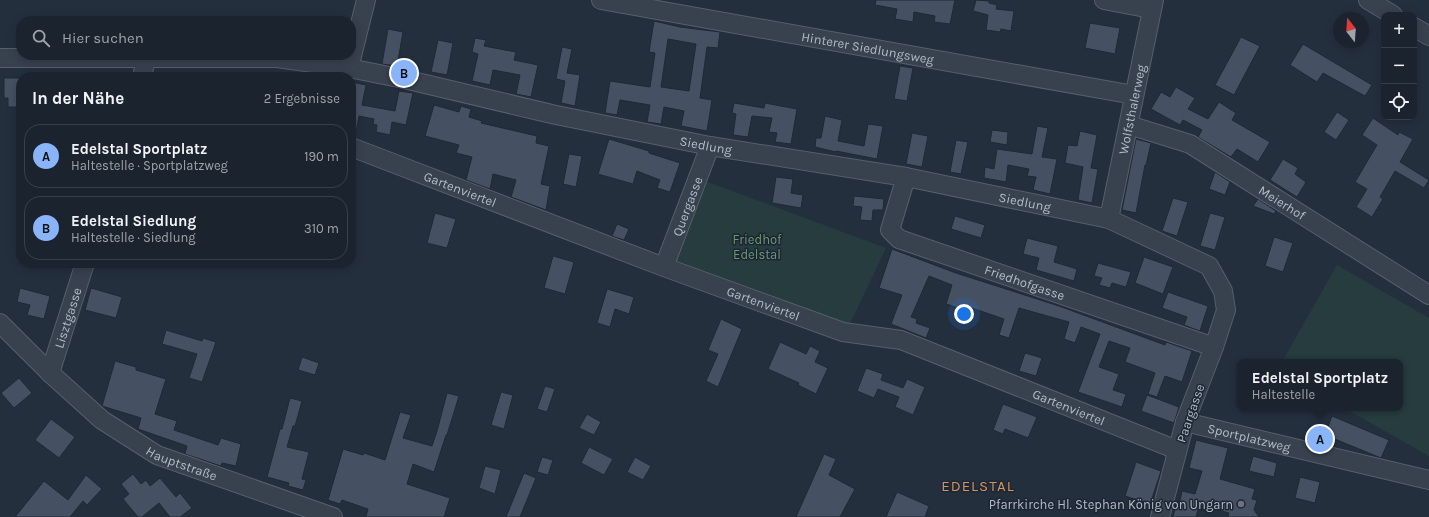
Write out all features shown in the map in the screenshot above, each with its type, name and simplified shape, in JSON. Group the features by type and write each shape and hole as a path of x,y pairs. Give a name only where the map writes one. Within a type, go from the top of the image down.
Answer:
{"street":[{"path":"356,38 366,0"},
{"name":"Hinterer Siedlungsweg","path":"601,0 1134,95"},
{"path":"1104,0 1153,4"},
{"path":"1368,0 1388,12"},
{"name":"Wolfsthalerweg","path":"1109,219 1153,4"},
{"path":"1417,29 1429,36"},
{"name":"Siedlung","path":"0,58 16,58"},
{"path":"143,72 146,60"},
{"name":"Siedlung","path":"291,60 348,68 404,79 556,115 710,146 906,177 1109,219 1209,266 1224,291 1226,310"},
{"path":"348,68 350,60"},
{"name":"Meierhof","path":"1129,125 1190,144 1429,295"},
{"name":"Quergasse","path":"664,267 710,146"},
{"name":"Gartenviertel","path":"356,149 664,267 843,332 901,340 1177,450"},
{"name":"Friedhofgasse","path":"906,177 890,230 899,239 1214,347"},
{"name":"Lisztgasse","path":"50,373 83,268"},
{"name":"Paargasse","path":"1160,517 1185,422 1214,347 1226,310"},
{"name":"Hauptstraße","path":"0,323 50,373 102,420 157,455 333,517"},
{"name":"Sportplatzweg","path":"1185,422 1429,480"}],"green space":[{"name":"Friedhof Edelstal","path":"705,181 886,248 849,326 672,261"},
{"path":"1337,265 1429,318 1429,456 1349,411 1403,411 1403,359 1284,359"}],"building":[{"path":"876,0 955,0 950,24 934,22 935,16 914,12 913,22 895,19 897,9 875,5"},
{"path":"976,0 989,1 989,3 997,5 996,9 1014,11 1011,31 1001,29 1000,32 986,30 988,15 973,11"},
{"path":"654,21 680,27 720,32 718,48 707,47 700,98 712,100 707,131 681,126 684,111 664,107 661,124 647,122 650,105 620,100 617,115 605,113 610,81 650,87 655,53 649,52","holes":["668,39 696,44 689,91 661,87"]},
{"path":"1090,23 1120,28 1115,54 1085,48"},
{"path":"388,29 403,32 397,66 382,64"},
{"path":"1241,37 1260,46 1234,95 1215,85"},
{"path":"475,38 486,40 484,46 516,52 514,60 538,65 531,97 516,94 520,75 493,70 490,85 472,81 478,54 472,52"},
{"path":"438,40 453,43 447,75 431,72"},
{"path":"1303,44 1372,85 1365,96 1323,73 1317,82 1290,65"},
{"path":"562,47 572,49 567,73 580,75 575,106 561,103 565,81 556,79"},
{"path":"900,66 913,68 907,101 894,99"},
{"path":"4,78 16,78 16,107 8,107 8,98 4,98"},
{"path":"356,83 366,85 362,105 395,111 399,91 413,93 406,125 392,122 390,135 376,132 377,125 373,124 374,119 359,116 356,133"},
{"path":"1176,87 1195,98 1188,109 1208,119 1219,102 1236,113 1232,120 1270,142 1258,162 1237,149 1231,157 1198,137 1202,130 1183,120 1180,125 1151,109 1161,92 1170,97"},
{"path":"734,103 764,108 765,103 797,109 791,144 775,142 777,133 769,132 772,118 752,116 748,137 733,135 736,114 732,113"},
{"path":"434,105 459,112 461,106 471,109 469,117 482,121 481,123 537,136 536,143 549,146 541,184 550,186 546,210 511,197 516,180 493,174 490,189 466,180 472,157 456,153 459,145 425,136"},
{"path":"1337,112 1349,120 1336,140 1324,132"},
{"path":"825,116 842,120 838,141 864,146 868,124 883,126 877,159 815,147 816,138 821,138"},
{"path":"1373,118 1398,135 1399,132 1413,139 1400,162 1429,180 1424,188 1395,171 1380,197 1383,199 1372,217 1356,207 1367,189 1355,182 1377,145 1362,135"},
{"path":"1037,126 1048,128 1042,157 1057,159 1050,194 1033,190 1036,177 1027,176 1029,169 1008,165 1006,182 984,178 985,167 994,169 997,149 1032,154"},
{"path":"992,130 1008,132 1007,145 990,142"},
{"path":"1080,131 1097,135 1091,168 1098,169 1092,203 1078,200 1083,167 1065,163 1068,145 1077,146"},
{"path":"912,133 928,136 922,167 906,164"},
{"path":"609,139 649,151 649,153 680,163 670,192 657,188 660,180 637,171 633,184 598,174"},
{"path":"1136,139 1151,143 1145,165 1136,213 1122,210"},
{"path":"956,140 968,142 961,174 950,172"},
{"path":"569,154 582,156 576,187 563,184"},
{"path":"1283,159 1298,168 1295,174 1306,182 1297,197 1270,180"},
{"path":"1215,172 1230,182 1225,195 1209,189"},
{"path":"776,177 793,179 791,193 803,195 801,208 772,203"},
{"path":"854,196 884,199 883,210 873,210 872,221 860,220 862,207 853,206"},
{"path":"1173,198 1188,202 1177,236 1162,231"},
{"path":"1258,199 1276,211 1274,214 1253,206"},
{"path":"435,213 456,219 447,248 427,243"},
{"path":"1210,213 1225,217 1215,250 1200,246"},
{"path":"955,216 985,225 981,238 951,229"},
{"path":"617,224 629,229 624,240 612,236"},
{"path":"1274,237 1293,243 1283,272 1265,266"},
{"path":"1027,238 1058,246 1054,262 1077,269 1074,281 1036,270 1039,258 1023,254"},
{"path":"892,249 956,273 1059,306 1165,345 1166,342 1192,351 1182,382 1165,376 1157,397 1148,394 1155,373 1125,362 1130,348 1109,341 1099,367 1119,374 1113,390 1126,394 1122,407 1078,392 1100,334 1081,327 1075,343 1064,339 1069,322 1019,308 1009,338 999,335 1004,319 963,305 962,309 946,304 952,285 929,276 911,317 917,319 916,323 930,328 926,338 891,324 902,295 879,288"},
{"path":"553,256 574,262 565,294 544,288"},
{"path":"1144,257 1173,267 1163,294 1135,283"},
{"path":"1098,263 1131,272 1126,287 1112,283 1110,288 1099,285 1102,278 1094,276"},
{"path":"20,288 50,296 44,319 27,315 30,305 17,302"},
{"path":"91,288 122,297 116,318 85,310"},
{"path":"607,289 634,297 629,314 615,309 610,327 597,323"},
{"path":"1168,292 1208,306 1200,331 1184,325 1187,317 1162,308"},
{"path":"721,319 742,329 718,387 706,381 718,354 708,350"},
{"path":"166,330 202,341 203,338 216,342 202,382 189,378 197,354 162,344"},
{"path":"780,342 806,354 810,346 820,351 815,362 828,368 816,394 798,385 799,383 768,369"},
{"path":"1025,353 1042,358 1036,376 1019,371"},
{"path":"302,357 319,363 315,375 298,370"},
{"path":"115,361 136,367 136,370 166,379 155,414 177,421 174,430 218,445 221,438 241,444 236,466 222,463 221,466 185,454 187,446 138,429 141,418 102,406"},
{"path":"866,368 883,374 881,380 903,388 907,379 925,387 913,415 895,407 899,397 878,389 874,398 857,391"},
{"path":"19,378 32,393 14,408 1,393"},
{"path":"545,386 555,389 547,412 537,409"},
{"path":"501,392 513,395 504,429 491,425"},
{"path":"447,393 459,396 434,472 413,464 407,484 450,498 444,517 366,517 368,509 342,500 340,504 328,500 343,449 363,455 364,453 385,460 400,412 411,415 403,438 432,446"},
{"path":"1147,395 1179,407 1174,423 1141,411"},
{"path":"290,398 302,401 287,447 309,452 302,479 306,480 303,490 288,486 289,483 267,477"},
{"path":"1003,404 1037,417 1028,438 1005,429 1003,434 993,430"},
{"path":"587,414 601,422 594,435 579,428"},
{"path":"1332,416 1389,440 1381,458 1325,435"},
{"path":"51,419 75,437 59,458 35,440"},
{"path":"1196,440 1228,448 1220,479 1255,489 1252,499 1257,500 1254,510 1259,517 1228,517 1229,513 1199,505 1196,517 1173,517 1176,504 1179,505 1182,491 1195,494 1202,471 1189,468"},
{"path":"589,447 613,459 604,475 581,463"},
{"path":"824,454 836,459 829,475 855,489 840,517 796,517"},
{"path":"1253,456 1277,463 1274,477 1249,471"},
{"path":"542,457 553,460 548,475 537,472"},
{"path":"635,457 651,466 643,480 627,472"},
{"path":"1136,462 1161,471 1150,504 1125,496"},
{"path":"485,466 501,470 495,494 479,488"},
{"path":"524,473 536,478 520,517 506,517"},
{"path":"133,474 141,484 146,480 150,486 160,478 176,497 180,493 192,508 180,517 170,517 159,503 142,517 138,517 123,499 129,494 121,484"},
{"path":"86,475 102,489 87,505 83,501 70,517 15,517 44,481 68,500"},
{"path":"1300,477 1320,482 1315,503 1295,498"},
{"path":"897,492 929,506 925,517 886,517"}],"place":[{"name":"Edelstal Siedlung","path":"404,73"},
{"name":"Edelstal Sportplatz","path":"1320,439"},
{"name":"Pfarrkirche Hl. Stephan König von Ungarn","path":"1241,504"}],"district":[{"name":"EDELSTAL","path":"978,486"}]}
